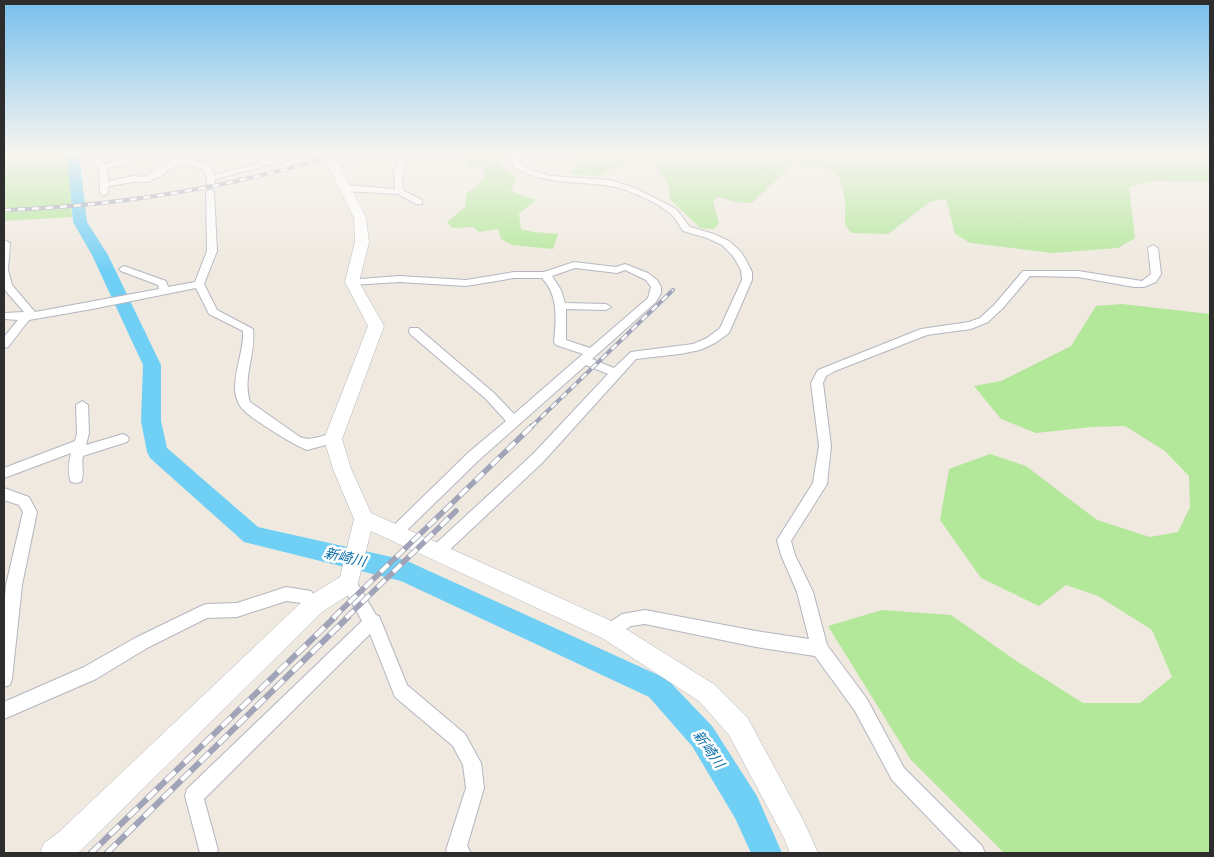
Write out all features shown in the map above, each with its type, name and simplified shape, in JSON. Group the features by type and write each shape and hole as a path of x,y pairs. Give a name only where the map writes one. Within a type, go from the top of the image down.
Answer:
{"street":[{"path":"211,193 212,251 199,284 213,312 248,329 250,342 242,371 240,388 245,405 296,440 307,445 333,439"},
{"path":"347,193 360,218 362,242 352,282 376,326 333,439 342,469 364,519 350,578 373,621 401,691 460,740 472,762 475,788 456,850 461,853"},
{"path":"402,193 419,202"},
{"path":"437,552 538,458 632,356 689,349 710,342 725,330 747,280 748,273 738,254 726,243 716,238 686,230 681,217 669,208 638,193"},
{"path":"4,344 30,312 7,286 4,270 5,243"},
{"path":"975,853 898,774 861,705 820,649 805,592 788,555 784,540 820,484 825,446 817,383 822,373 926,332 971,325 984,320 999,306 1027,273 1078,274 1144,284 1152,280 1156,274 1153,248"},
{"path":"352,282 399,279 434,283 466,283 514,275 545,275 574,265 617,270 625,267 653,279 657,287 652,300 474,456 394,534"},
{"path":"124,269 162,283 165,292"},
{"path":"545,275 555,284 561,306 560,342 616,373"},
{"path":"4,316 26,317 134,298 199,284"},
{"path":"561,306 606,307"},
{"path":"414,331 490,396 514,420"},
{"path":"76,478 75,463 83,432 82,405"},
{"path":"4,473 79,448 123,439"},
{"path":"4,494 24,501 30,512 14,585 4,679"},
{"path":"364,519 610,631 707,693 738,726 794,829 804,853"},
{"path":"54,853 68,843 314,604 350,578"},
{"path":"4,711 90,673 141,643 206,611 238,610 286,594 306,596 314,604"},
{"path":"610,631 628,619 645,617 680,625 820,649"},
{"path":"208,850 194,796 373,621"}],"green space":[{"path":"4,193 70,193 72,217 4,221"},
{"path":"517,193 536,200 519,214 521,229 558,234 553,249 512,245 501,239 498,229 479,232 473,227 453,228 447,222 465,207 466,194"},
{"path":"669,193 763,193 752,203 737,202 717,197 713,201 719,223 714,229 700,228 669,198"},
{"path":"843,193 1130,193 1135,238 1118,248 1052,253 970,243 955,234 946,199 930,202 888,234 851,233 845,224"},
{"path":"1122,304 1210,314 1210,853 1004,853 911,760 828,626 882,610 951,615 1015,660 1083,703 1140,703 1172,677 1152,630 1098,596 1066,585 1039,606 981,578 940,520 949,469 990,454 1026,466 1097,520 1150,537 1178,532 1190,507 1189,476 1165,451 1125,426 1091,427 1036,433 1001,419 974,386 1001,381 1071,346 1096,306"}],"waterway":[{"name":"新崎川","path":"77,193 80,222 100,255 152,365 151,421 157,452 252,535 405,571 658,688 702,736 746,807 767,853"}],"railway":[{"path":"4,210 91,204 176,193"},
{"path":"531,427 673,290"},
{"path":"333,618 532,426"},
{"path":"346,618 456,511"},
{"path":"91,853 335,617"},
{"path":"107,853 348,617"}]}
